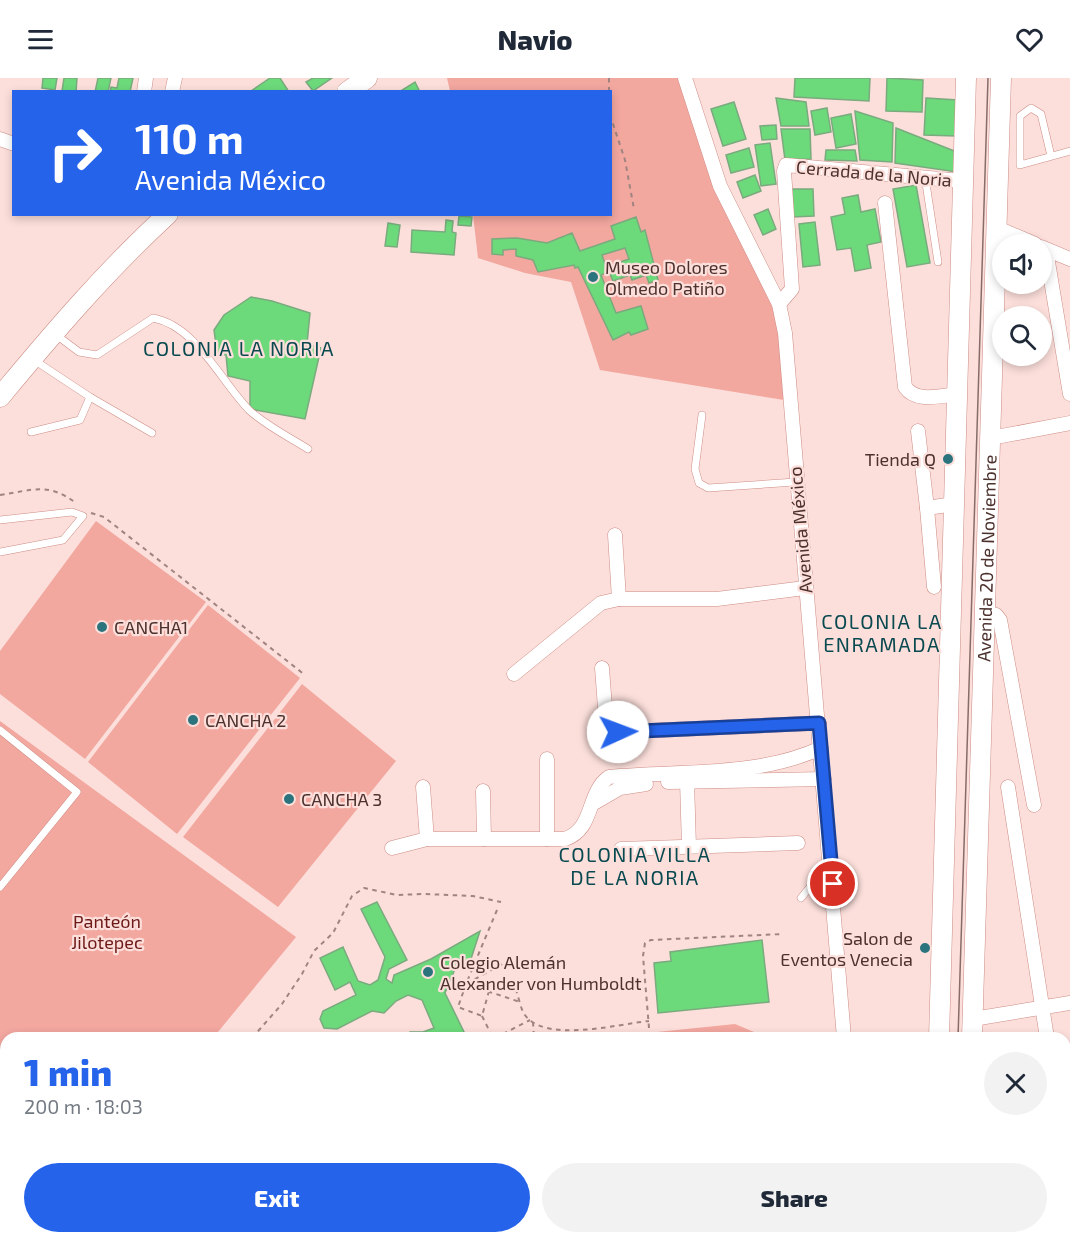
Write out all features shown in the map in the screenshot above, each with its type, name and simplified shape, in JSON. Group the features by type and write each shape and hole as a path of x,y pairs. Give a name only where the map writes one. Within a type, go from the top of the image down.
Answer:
{"main road":[{"path":"350,90 367,78"},
{"name":"Avenida 20 de Noviembre","path":"939,1032 966,78"},
{"name":"Avenida 20 de Noviembre","path":"973,1029 1001,78"},
{"path":"0,397 53,332 105,274 165,216"}],"street":[{"name":"Avenida México","path":"685,78 704,144 720,186 780,304 785,333 805,588 833,884 844,1032"},
{"name":"Cerrada de la Noria","path":"780,304 792,289 784,171 786,165 962,181"},
{"path":"885,203 905,387 910,393 919,397 957,394"},
{"path":"995,226 1012,234"},
{"path":"1052,252 1070,259"},
{"path":"1050,294 1070,394"},
{"path":"0,381 27,364"},
{"path":"991,438 1070,423"},
{"path":"918,431 934,587"},
{"path":"927,508 954,504"},
{"path":"615,535 620,599"},
{"path":"514,674 601,603 620,599 717,599 805,588"},
{"path":"986,612 996,615 1000,620 1034,805"},
{"path":"602,668 606,721 610,729 618,732 819,723"},
{"path":"764,773 821,748"},
{"path":"547,759 547,839"},
{"path":"392,848 427,839 547,839 576,835 594,803 599,784 609,777 660,778 764,773 824,779"},
{"path":"660,778 687,781 718,775"},
{"path":"687,781 689,847"},
{"path":"423,787 427,839"},
{"path":"1008,787 1046,1032"},
{"path":"483,791 484,839"},
{"path":"621,849 798,843"},
{"path":"973,1029 1041,1008 1070,1003"}],"lane":[{"path":"1051,156 1041,114 1031,108 1020,116 1020,165 1070,151"},
{"path":"925,177 938,262"},
{"path":"53,332 79,352 97,355 153,318 170,321 199,349 251,411 308,449"},
{"path":"27,364 152,433"},
{"path":"31,432 80,420 90,397"},
{"path":"702,415 695,469 699,483 708,488 796,482"},
{"path":"0,520 72,512 83,516 63,540 0,552"},
{"path":"0,730 77,792 0,887"},
{"path":"801,898 810,887 833,884"}],"path":[{"path":"612,121 625,160 634,209"},
{"path":"0,495 36,489 59,490 78,504"},
{"path":"87,511 104,517 305,675"},
{"path":"257,1032 282,1004 314,951 333,933 352,896 364,888 397,896 424,894 473,896 501,902"},
{"path":"491,1032 482,1016 458,1007 497,910"},
{"path":"649,1028 643,956 645,943 663,940 783,934"},
{"path":"466,984 504,963"},
{"path":"466,984 520,1002"},
{"path":"516,989 524,1012 531,1021 542,1028 558,1031 649,1021"},
{"path":"482,1016 489,992"},
{"path":"507,1032 531,1021"},
{"path":"531,1021 533,1032"}],"green space":[{"path":"447,78 690,78 707,146 786,332 784,400 600,370 571,282 525,273 478,258 473,216 612,216 612,90 450,90"},
{"name":"CANCHA1","path":"96,521 206,602 85,759 0,694 0,651"},
{"name":"CANCHA 2","path":"208,605 300,678 177,834 88,762"},
{"name":"CANCHA 3","path":"302,684 396,761 278,907 183,837"},
{"name":"Panteón Jilotepec","path":"0,721 296,937 218,1032 0,1032"},
{"path":"735,1024 754,1032 657,1032"}],"building":[{"path":"43,78 57,78 55,90 42,88"},
{"path":"64,78 77,78 76,90 62,90"},
{"path":"98,78 111,78 108,90 95,90"},
{"path":"119,78 133,78 130,90 110,90 111,87 117,88"},
{"path":"270,78 280,78 288,90 252,90"},
{"path":"313,78 332,78 314,90 306,82"},
{"path":"795,78 870,78 869,101 794,97"},
{"path":"887,78 923,80 922,112 886,111"},
{"path":"415,82 419,90 402,90"},
{"path":"776,98 806,102 809,126 781,126"},
{"path":"926,98 958,100 956,136 924,135"},
{"path":"734,102 746,139 723,146 711,109"},
{"path":"827,108 831,132 815,135 811,111"},
{"path":"855,111 893,123 892,162 860,160"},
{"path":"851,114 856,144 836,148 831,118"},
{"path":"776,125 777,139 762,140 760,126"},
{"path":"896,128 957,152 957,172 895,163"},
{"path":"781,129 810,129 811,159 785,160"},
{"path":"770,143 776,184 761,186 755,145"},
{"path":"749,148 754,167 731,173 726,155"},
{"path":"826,150 855,150 857,161 825,160"},
{"path":"755,175 761,191 743,198 737,182"},
{"path":"916,185 930,263 907,267 893,189"},
{"path":"792,189 813,189 814,216 792,217"},
{"path":"858,195 861,212 875,209 881,242 867,245 871,268 855,271 851,248 837,250 831,217 845,214 842,198"},
{"path":"768,209 776,229 763,235 754,215"},
{"path":"459,216 472,217 471,226 458,225"},
{"name":"Museo Dolores Olmedo Patiño","path":"636,217 641,232 645,230 658,280 649,283 646,275 632,280 630,275 613,281 609,271 601,275 616,313 641,306 648,329 631,335 629,332 613,340 578,267 575,268 574,265 538,272 533,260 516,256 516,249 503,250 503,255 492,254 492,239 517,238 547,243 572,233 580,251 615,239 611,226","holes":["625,248 629,259 606,267 602,255"]},
{"path":"446,220 453,221 452,232 456,233 454,255 411,252 412,230 445,232"},
{"path":"815,222 820,265 803,267 799,224"},
{"path":"388,223 400,225 397,247 385,246"},
{"path":"251,297 310,313 307,344 321,348 305,419 250,409 250,381 228,376 226,355 217,353 214,330 224,315"},
{"name":"Colegio Alemán Alexander von Humboldt","path":"377,902 407,960 389,969 386,979 392,983 394,975 431,959 480,931 470,962 455,969 445,993 464,1032 423,1032 434,1028 422,1000 408,995 396,1001 384,1013 372,1011 337,1029 324,1028 320,1019 323,1011 356,995 350,982 335,990 320,958 343,947 358,981 370,985 378,980 385,957 361,909"},
{"path":"762,940 769,1002 658,1013 654,963 671,961 670,952"}],"tram line":[{"path":"958,1032 988,78"}],"place":[{"name":"Museo Dolores Olmedo Patiño","path":"593,277"},
{"name":"Tienda Q","path":"948,459"},
{"name":"CANCHA1","path":"102,627"},
{"name":"CANCHA 2","path":"193,720"},
{"name":"CANCHA 3","path":"289,799"},
{"name":"Salon de Eventos Venecia","path":"925,948"},
{"name":"Colegio Alemán Alexander von Humboldt","path":"428,972"}],"district":[{"name":"COLONIA LA NORIA","path":"239,348"},
{"name":"COLONIA LA ENRAMADA","path":"882,632"},
{"name":"COLONIA VILLA DE LA NORIA","path":"635,866"}],"route":[{"path":"618,732 819,723 833,884"}]}
